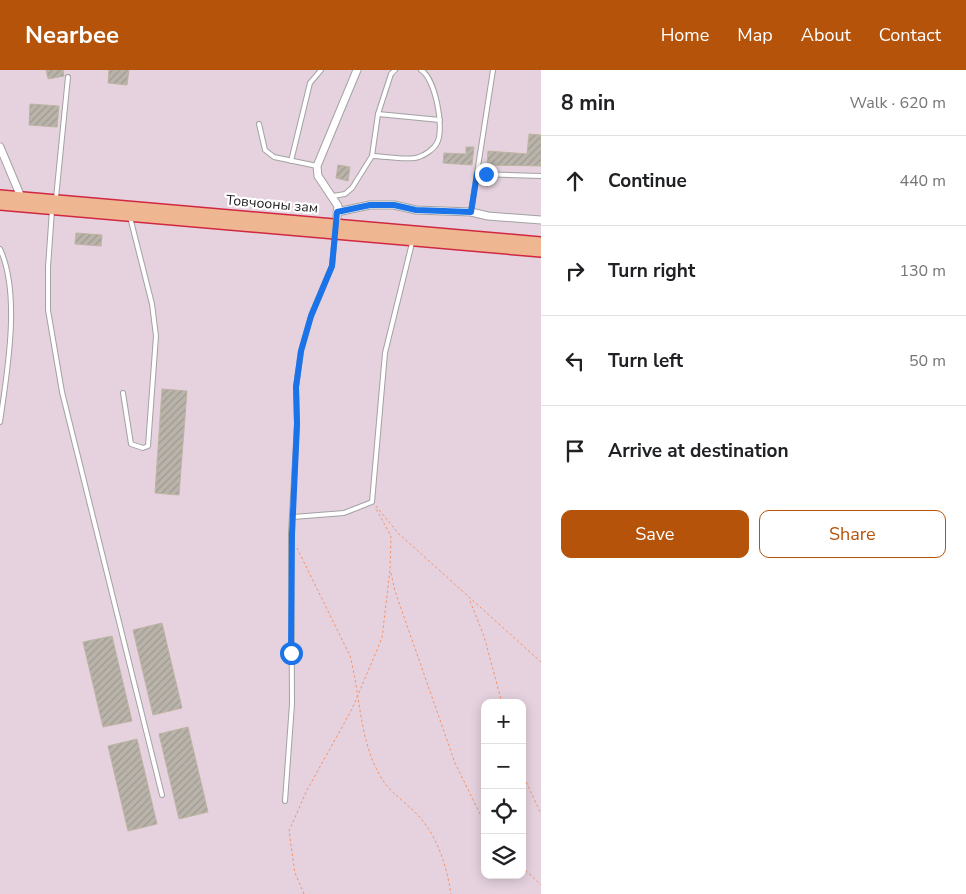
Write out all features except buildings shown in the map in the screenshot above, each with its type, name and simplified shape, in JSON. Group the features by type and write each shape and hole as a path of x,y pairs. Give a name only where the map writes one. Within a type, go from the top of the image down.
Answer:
{"highway":[{"name":"Товчооны зам","path":"0,196 21,197 54,204 130,215 541,242"},
{"name":"Товчооны зам","path":"0,204 54,204 336,229 413,240 541,251"}],"street":[{"path":"336,229 338,206 318,176 318,166 357,70"},
{"path":"0,147 21,197"},
{"path":"337,212 370,205 394,205 416,210 471,212 488,216 541,220"}],"lane":[{"path":"291,161 310,83 321,70"},
{"path":"333,196 345,194 352,188 372,156 378,114 391,74 395,70"},
{"path":"372,156 417,158 430,151 438,142 440,120 431,80 421,70"},
{"path":"471,212 493,70"},
{"path":"68,77 48,267 48,310 62,392 162,795"},
{"path":"378,114 440,120"},
{"path":"259,124 265,150 274,157 318,166"},
{"path":"477,174 541,176"},
{"path":"123,393 132,444 142,448 148,446 156,336 152,304 130,215"},
{"path":"285,802 292,704 292,534 297,424 296,387 300,360 311,316 332,266 336,229"},
{"path":"293,517 344,513 372,502 385,353 413,240"},
{"path":"0,249 7,264 10,306 7,374 0,422"}],"path":[{"path":"304,894 295,873 289,831 306,792 356,699 382,638 390,570 391,536 372,502"},
{"path":"372,502 398,533 470,600 541,662"},
{"path":"292,534 350,656 354,672 356,699 372,757 384,782 422,820 445,862 451,894"},
{"path":"390,570 395,591 454,763 481,816"},
{"path":"470,600 484,636 501,699"},
{"path":"526,782 541,814"},
{"path":"526,871 541,885"}],"shaded area":[{"path":"0,70 541,70 541,894 0,894"}],"route":[{"path":"291,653 290,610 297,424 296,387 301,351 311,316 332,266 337,212 370,205 394,205 416,210 471,212 477,174 486,174"}]}
